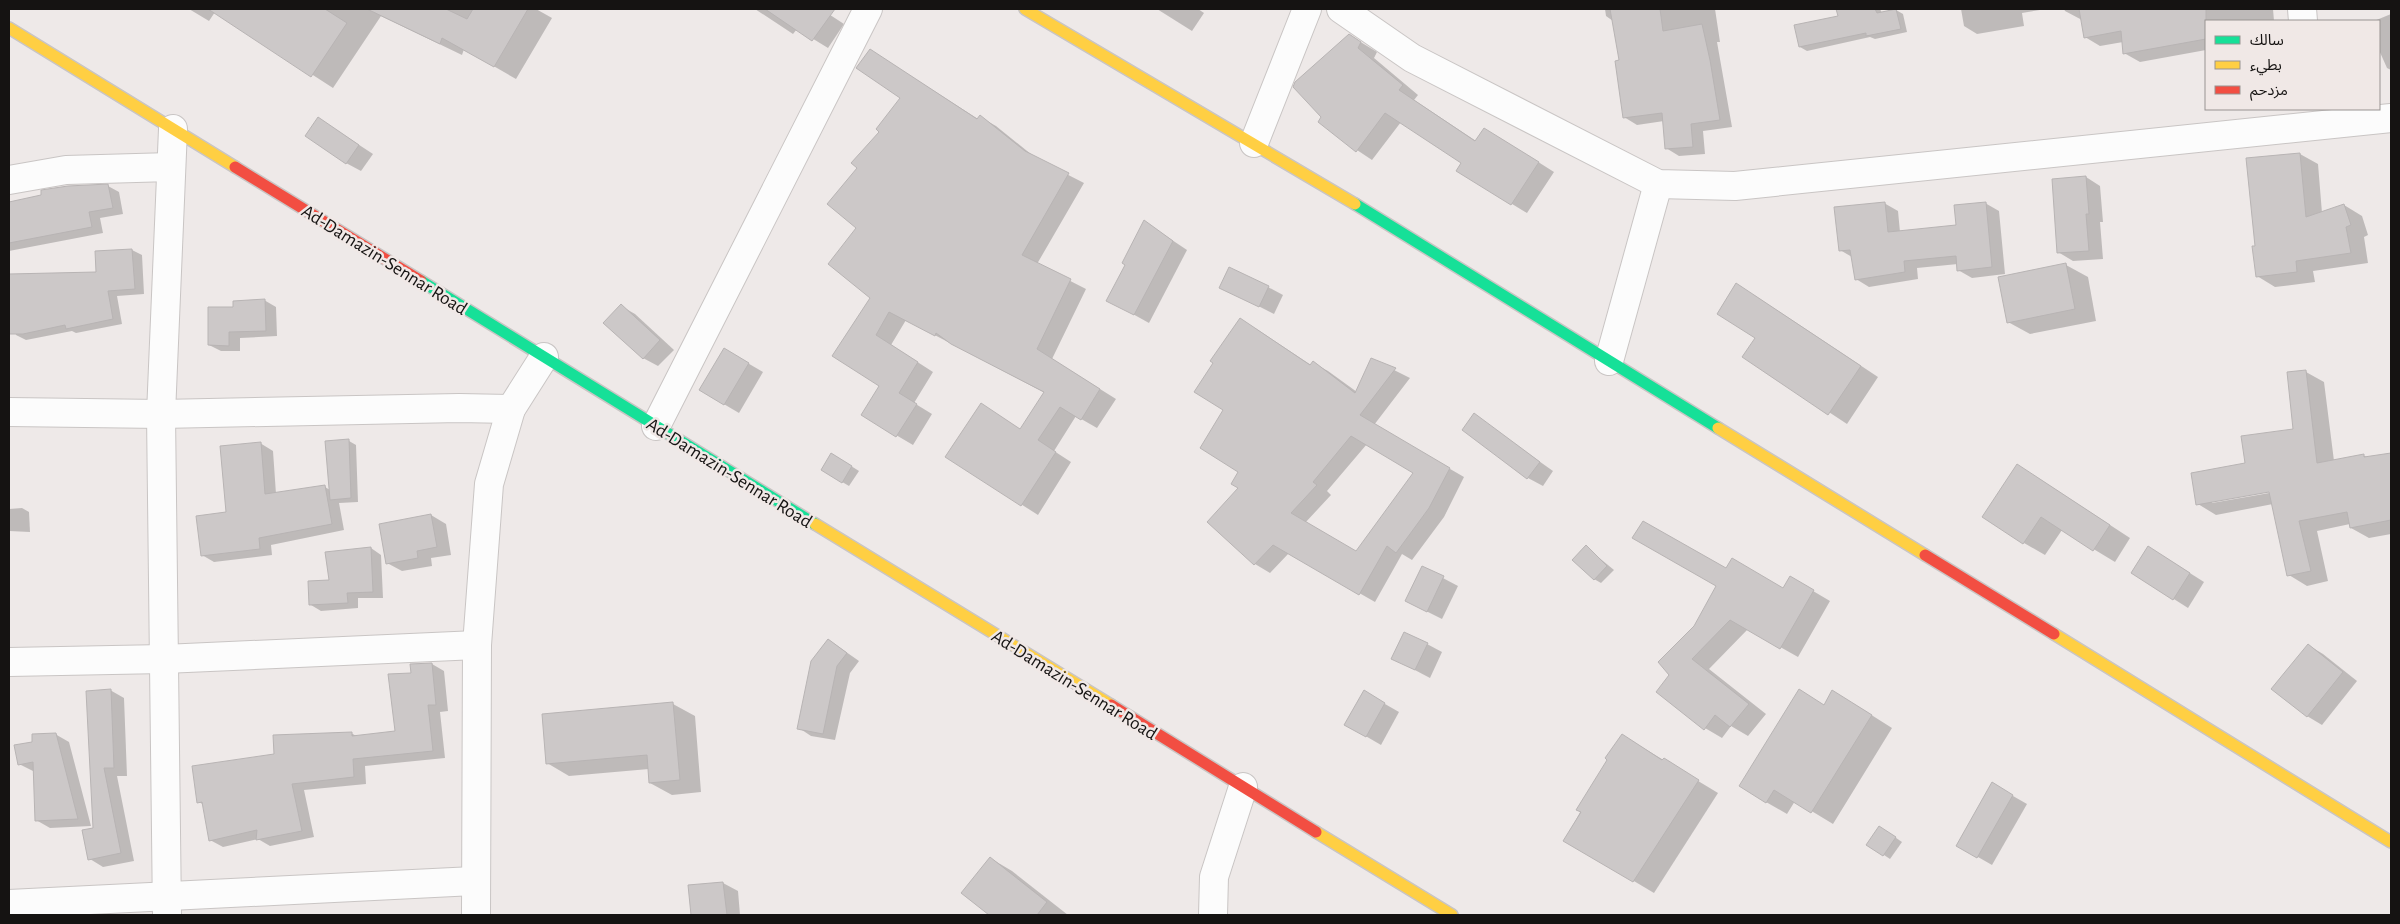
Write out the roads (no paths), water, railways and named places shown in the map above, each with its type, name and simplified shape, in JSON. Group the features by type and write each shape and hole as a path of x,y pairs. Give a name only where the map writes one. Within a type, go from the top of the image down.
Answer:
{"main road":[{"path":"1025,9 1254,143 2391,842"},
{"name":"Ad-Damazin-Sennar Road","path":"9,28 1452,915"}],"street":[{"path":"656,426 868,9"},
{"path":"1254,143 1307,9"},
{"path":"1341,9 1412,58 1658,184 1735,186 2311,117 2391,118"},
{"path":"167,906 161,414 173,129"},
{"path":"9,180 66,170 171,167"},
{"path":"1609,361 1658,184"},
{"path":"476,915 474,881 478,645 489,484 511,409 544,357"},
{"path":"9,412 161,414 511,409"},
{"path":"9,662 164,659 478,645"},
{"path":"1213,915 1214,877 1243,787"},
{"path":"9,904 167,906 474,881"}]}
